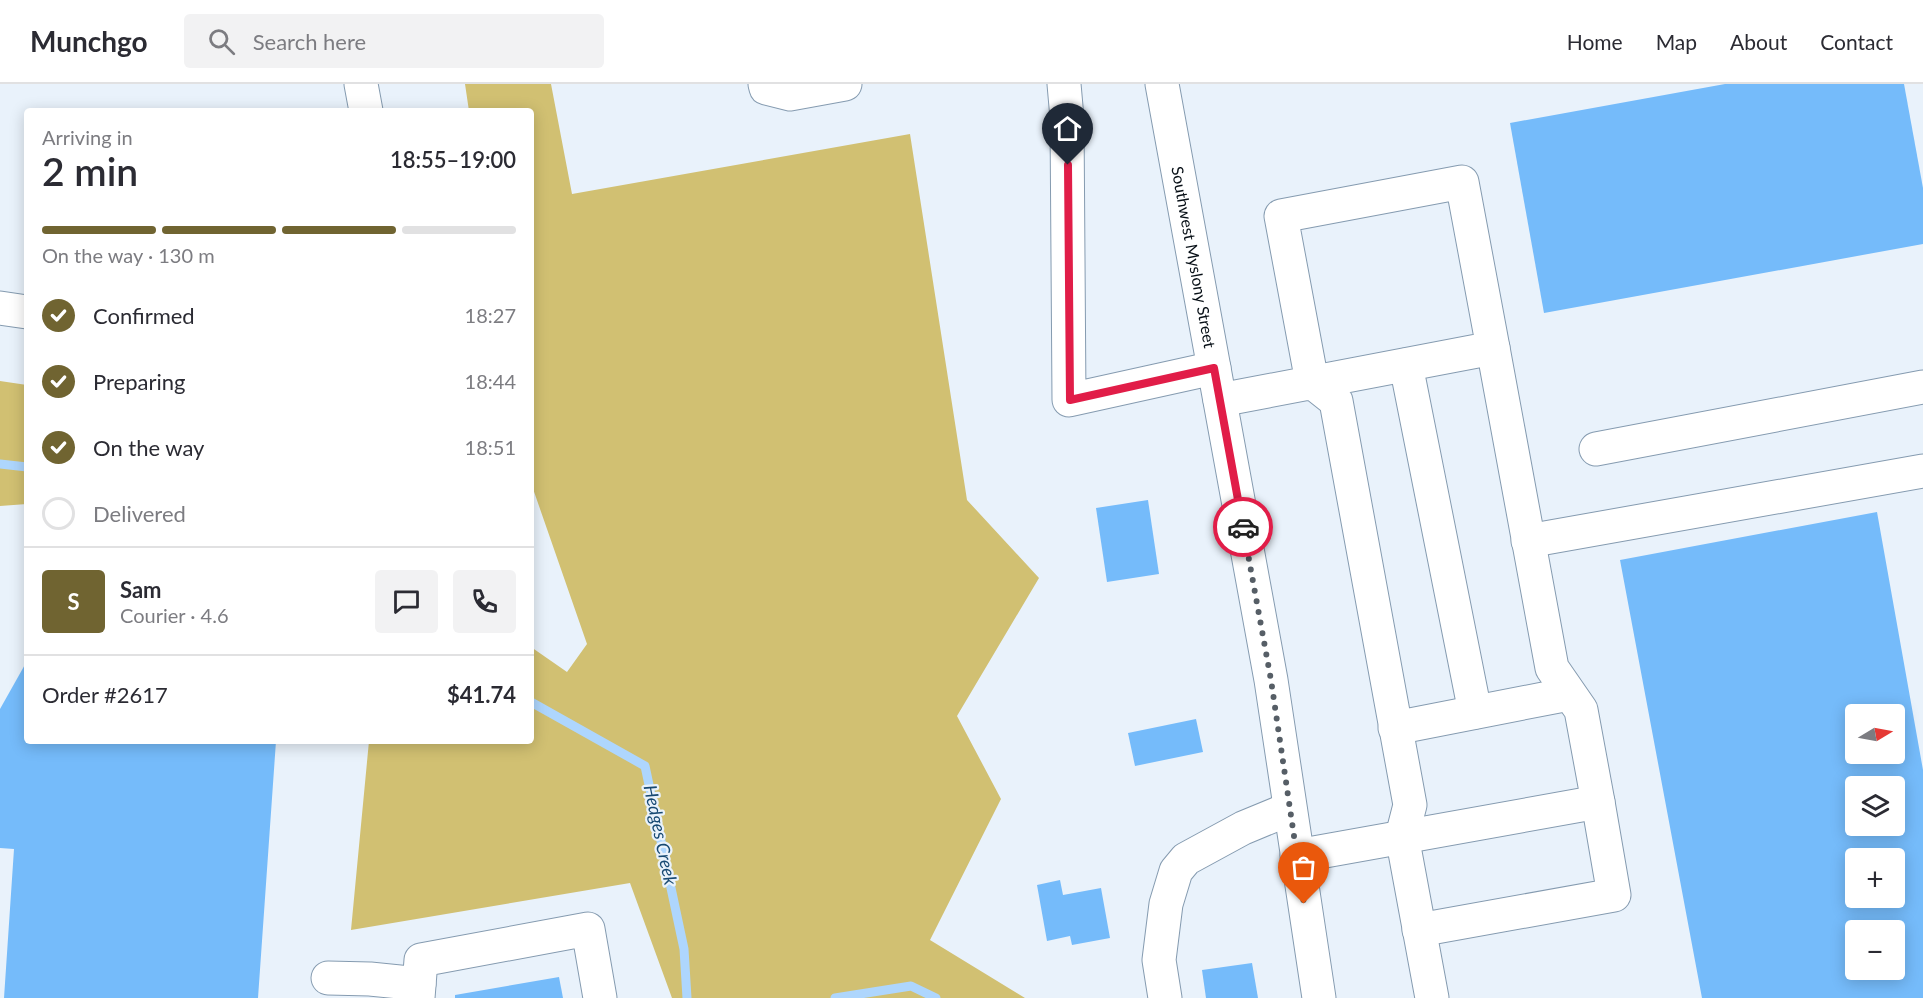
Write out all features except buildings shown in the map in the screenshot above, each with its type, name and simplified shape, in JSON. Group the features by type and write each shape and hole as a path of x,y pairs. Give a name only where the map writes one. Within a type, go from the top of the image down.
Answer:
{"street":[{"path":"361,84 365,108"},
{"path":"765,84 766,88 790,94 844,84"},
{"path":"1064,84 1067,118 1070,400 1217,384 1312,382 1493,348"},
{"name":"Southwest Myslony Street","path":"1162,84 1271,680 1319,998"},
{"path":"1419,930 1614,895 1581,710 1552,668 1462,182 1281,216 1312,382 1336,401 1410,805 1402,836 1419,930 1432,998"},
{"path":"0,308 24,312"},
{"path":"1406,364 1475,712"},
{"path":"1596,449 1923,387"},
{"path":"1528,542 1923,471"},
{"path":"1395,728 1569,693"},
{"path":"1296,856 1598,802"},
{"path":"1165,998 1159,960 1166,904 1176,871 1186,859 1243,828 1289,809"},
{"path":"328,978 370,979 419,991 421,960 588,929 600,998"}],"shaded area":[{"path":"465,84 551,84 572,194 910,134 967,500 1039,578 957,716 1001,799 930,940 1025,998 672,998 630,883 351,930 369,744 534,744 534,649 567,672 587,644 534,492 534,108 469,108"},
{"path":"0,381 24,385 24,504 0,506"}],"waterway":[{"name":"Hedges Creek","path":"0,464 24,467"},
{"name":"Hedges Creek","path":"534,704 645,766 684,949 687,998"},
{"name":"Hedges Creek","path":"835,998 911,986 936,998"}],"way so far":[{"path":"1243,527 1271,680 1304,904"}],"route":[{"path":"1068,165 1070,400 1214,368 1243,527"}]}
